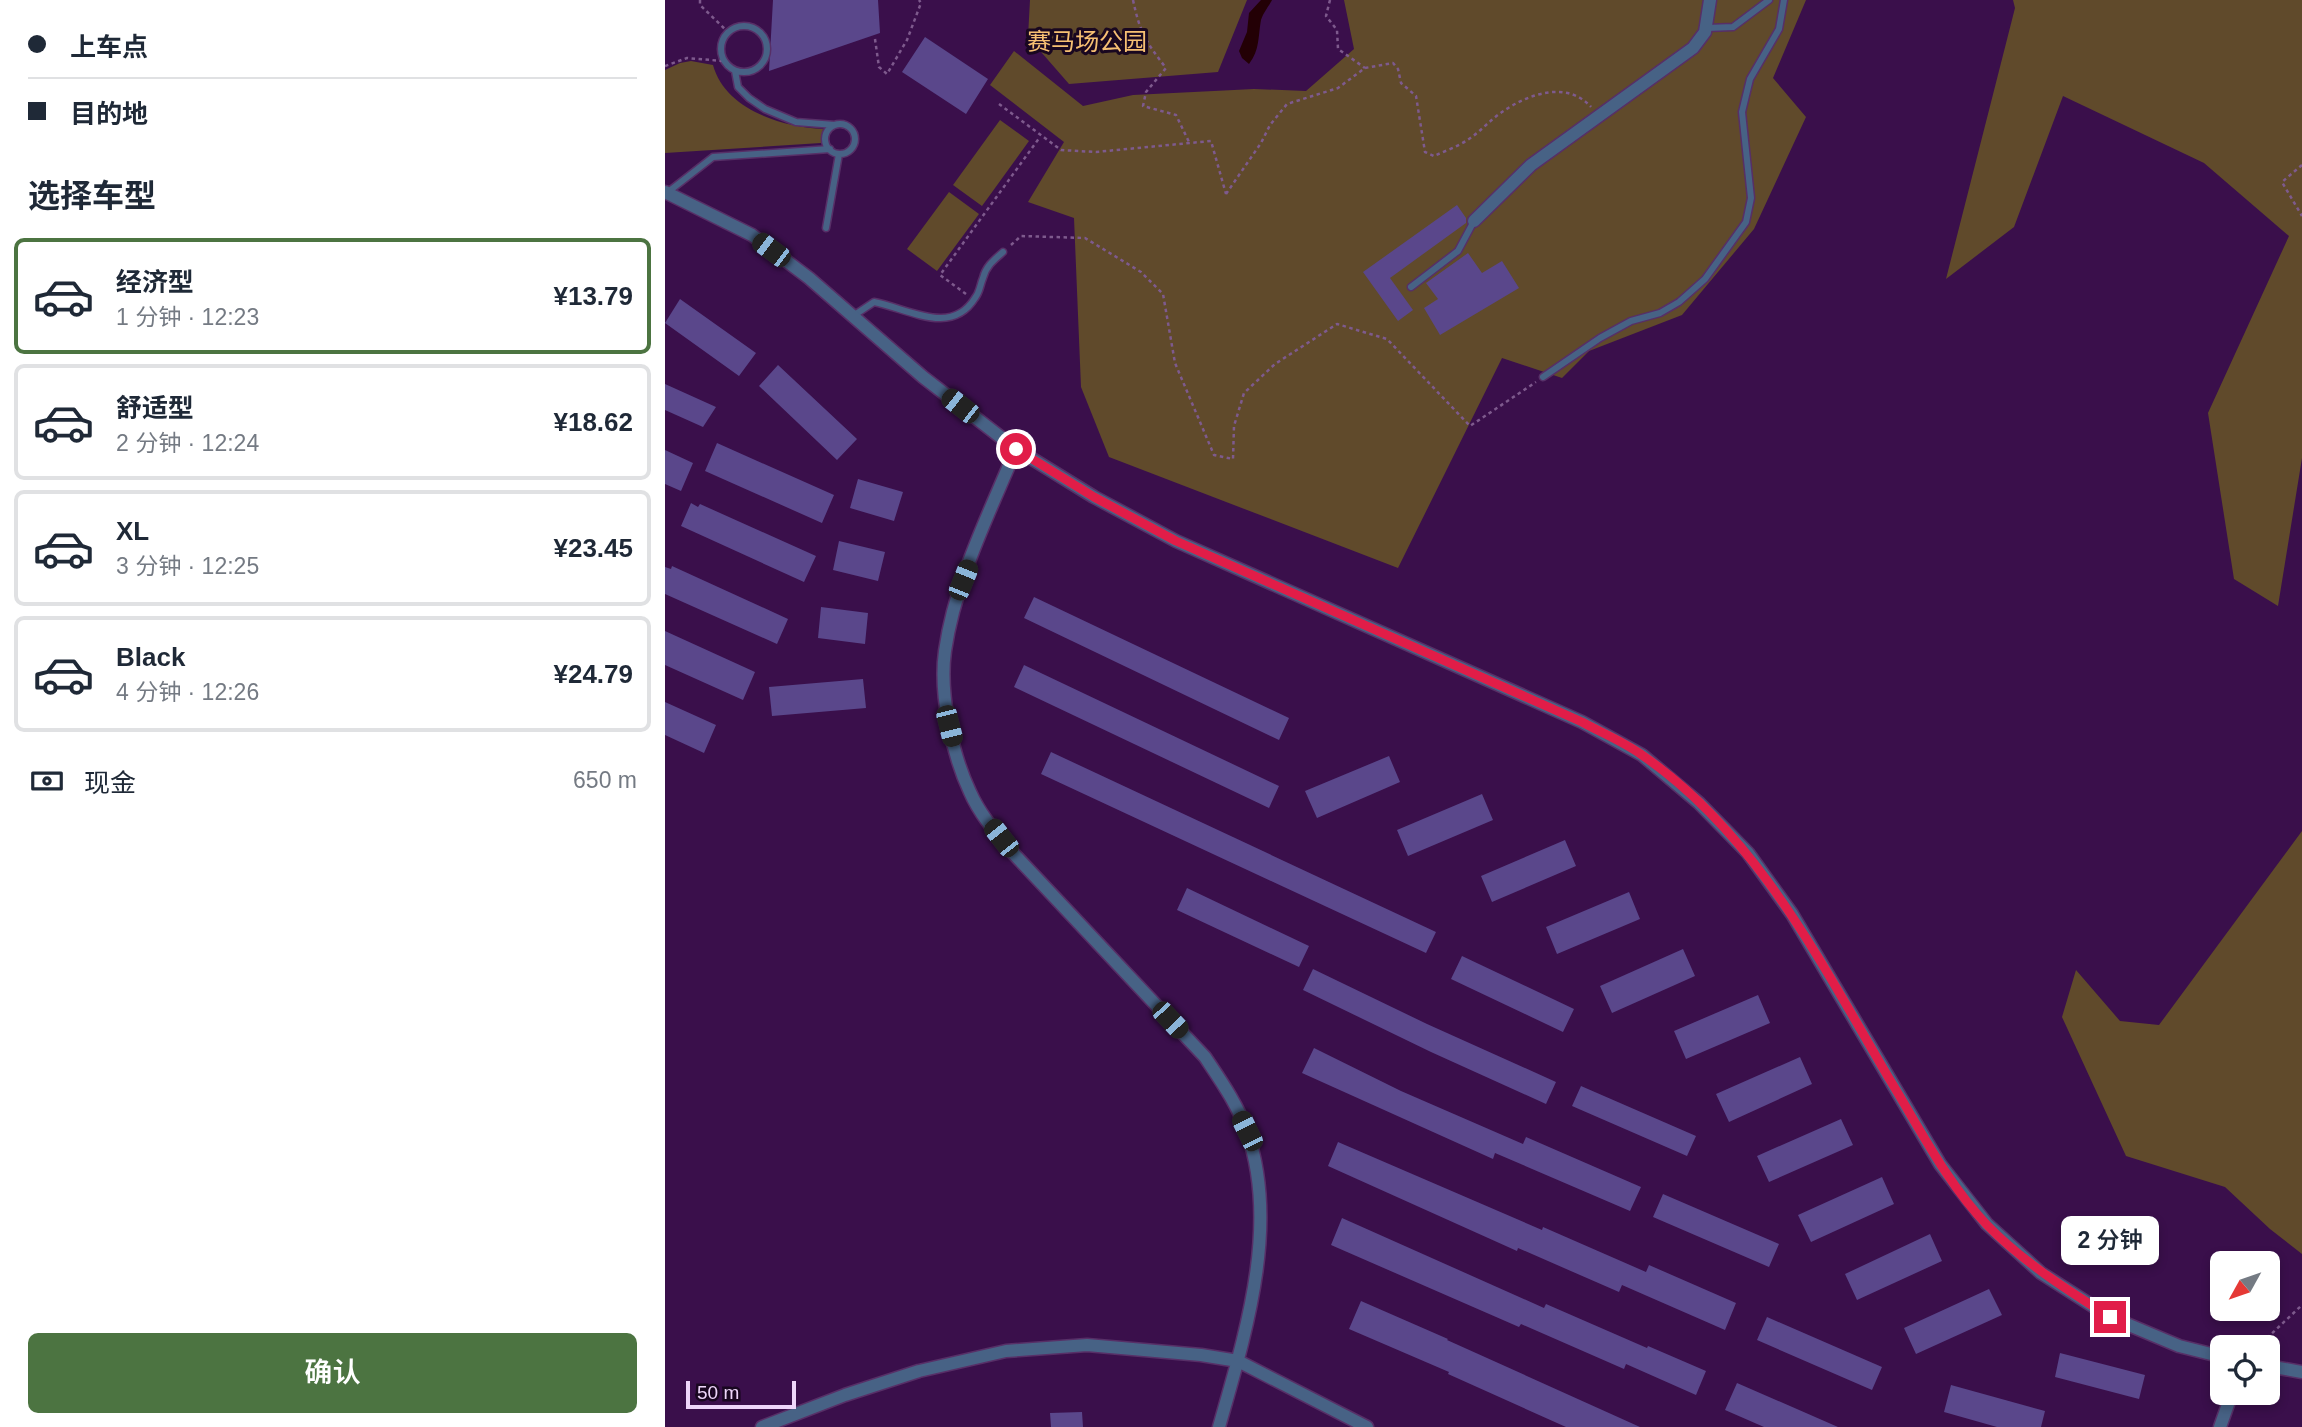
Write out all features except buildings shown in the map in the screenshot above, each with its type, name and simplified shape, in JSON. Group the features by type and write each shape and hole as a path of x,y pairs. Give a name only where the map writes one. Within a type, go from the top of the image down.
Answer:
{"street":[{"path":"1474,221 1531,165 1701,40 1706,28 1710,0"},
{"path":"666,193 752,235 809,278 923,377 1016,449 1094,497 1176,541 1582,722 1642,755 1699,803 1755,863 1792,914 1940,1164 1987,1224 2041,1273 2110,1317 2179,1346 2210,1354"},
{"path":"1016,449 963,580 951,618 944,653 949,726 970,792 989,823 1013,853 1205,1057 1227,1089 1247,1131 1258,1172 1260,1253 1238,1361 1219,1427"},
{"path":"762,1427 845,1395 919,1371 1006,1352 1087,1345 1238,1361 1367,1427"},
{"path":"2280,1368 2302,1372"},
{"path":"2220,1427 2228,1405"}],"lane":[{"path":"1706,28 1733,27 1769,0"},
{"path":"1543,377 1600,338 1631,321 1660,313 1679,302 1705,279 1746,222 1752,198 1742,112 1750,79 1779,29 1784,0"},
{"path":"742,26 756,29 762,34 767,49 763,63 758,68 743,73 735,71 723,61 720,45 728,32 742,26"},
{"path":"735,71 738,88 765,109 796,122 848,127 855,139 852,148 839,154"},
{"path":"830,149 826,136 835,125"},
{"path":"666,193 713,157 830,149 839,154"},
{"path":"826,228 839,154"},
{"path":"1411,287 1458,251 1474,221"},
{"path":"853,316 874,302 926,318 946,318 965,309 974,300 987,267 1003,252"}],"path":[{"path":"700,0 700,5 728,32"},
{"path":"875,39 879,66 887,74 907,40 921,3 919,0"},
{"path":"1133,0 1145,42 1166,68 1146,92 1143,106 1176,115 1189,142"},
{"path":"1330,0 1326,16 1337,30 1338,49 1365,68"},
{"path":"665,66 687,58 723,61"},
{"path":"999,104 1061,150 1096,152 1211,141 1226,194 1270,125 1287,104 1338,88 1365,68 1393,63 1398,69 1401,83 1416,96 1425,152 1434,156 1467,141 1503,111 1538,93 1560,91 1583,98 1598,115"},
{"path":"974,300 940,275 1041,135"},
{"path":"2302,164 2282,182 2302,216"},
{"path":"1003,252 1021,236 1085,238 1141,272 1163,294 1175,363 1214,455 1233,459 1234,426 1244,393 1275,364 1336,324 1387,339 1470,426 1543,377"},
{"path":"2270,1335 2302,1305"}],"green space":[{"name":"赛马场公园","path":"1030,0 1247,0 1218,72 1069,84 1028,37"},
{"path":"1344,0 1806,0 1773,78 1806,117 1754,229 1682,315 1589,351 1562,378 1502,358 1398,568 1109,457 1081,387 1074,218 1028,202 1064,142 990,85 1014,51 1083,106 1133,95 1254,89 1306,91 1354,49"},
{"path":"2013,0 2302,0 2302,458 2278,606 2234,579 2208,413 2289,236 2204,163 2063,96 2014,227 1946,279 2015,8"},
{"path":"691,61 713,65 719,80 729,93 757,113 790,124 823,129 821,143 665,153 665,70"},
{"path":"1000,120 1029,141 982,206 953,185"},
{"path":"949,192 979,214 937,271 907,249"},
{"path":"2302,831 2302,1254 2270,1229 2225,1187 2126,1156 2062,1017 2076,970 2120,1021 2159,1025"}],"shaded area":[{"path":"1261,0 1272,0 1262,17 1257,48 1249,64 1239,51 1247,32 1249,13"}],"route":[{"path":"1016,449 1094,497 1176,541 1582,722 1642,755 1699,803 1748,853 1792,914 1940,1164 1987,1224 2041,1273 2110,1317"}]}
